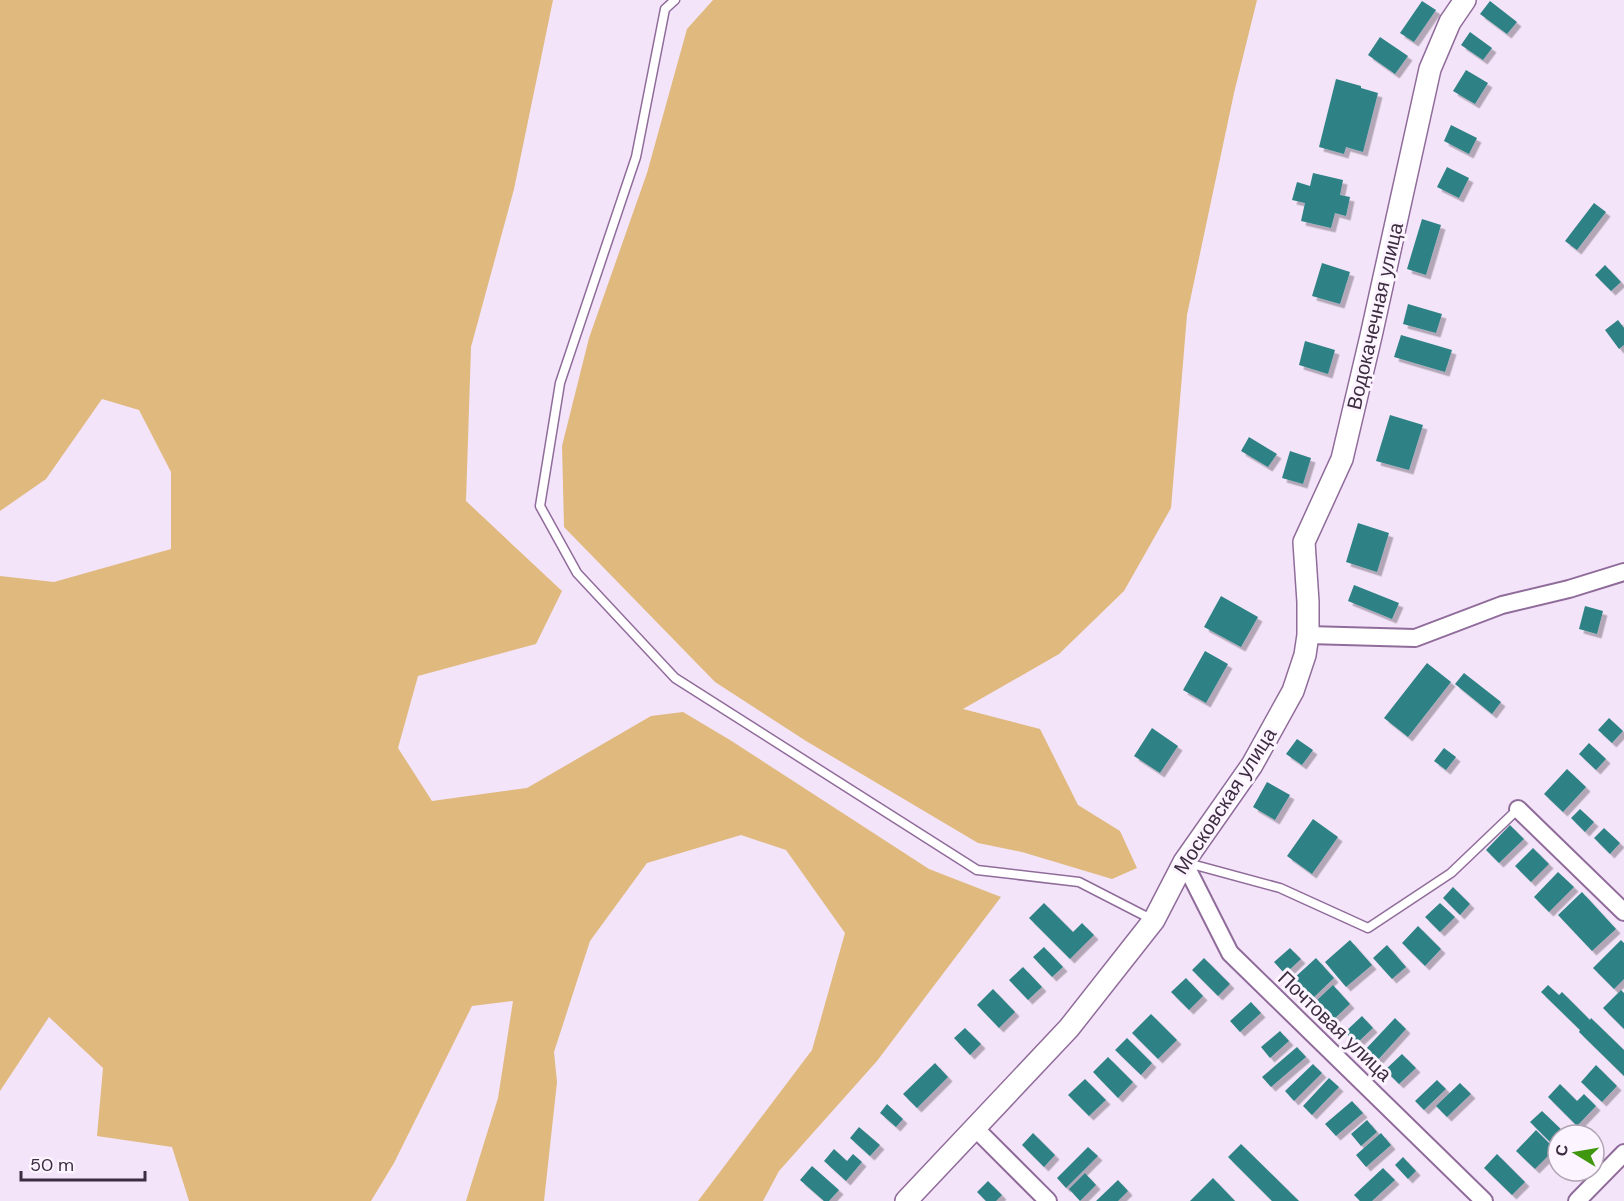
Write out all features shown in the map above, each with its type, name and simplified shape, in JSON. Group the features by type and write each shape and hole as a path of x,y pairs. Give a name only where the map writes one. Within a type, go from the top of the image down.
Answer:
{"street":[{"name":"Водокачечная улица","path":"1308,635 1304,542 1342,459 1430,69 1450,22 1465,0"},
{"path":"1308,635 1416,638 1502,605 1569,589 1624,572"},
{"name":"Московская улица","path":"906,1201 1070,1028 1154,920 1184,862 1252,765 1293,691 1305,655 1308,635"},
{"path":"1518,809 1624,912"},
{"name":"Почтовая улица","path":"1184,862 1230,953 1484,1201"},
{"path":"975,1128 1048,1201"},
{"path":"1576,1201 1624,1153"}],"lane":[{"path":"675,0 665,9 636,157 560,383 540,507 577,573 675,678 977,870 1079,882 1154,920"},
{"path":"1184,862 1280,888 1368,928 1451,873 1518,809"}],"shaded area":[{"path":"0,0 553,0 514,189 471,347 466,501 562,591 536,644 418,676 398,748 432,801 527,788 651,716 683,712 929,869 1001,897 877,1061 779,1171 763,1201 698,1201 812,1050 845,933 786,850 741,835 647,863 590,941 554,1052 557,1082 544,1201 466,1201 498,1098 513,1001 472,1006 394,1163 371,1201 189,1201 172,1147 97,1136 103,1068 49,1017 0,1091 0,576 54,582 171,549 171,472 139,410 102,399 46,479 0,511"},
{"path":"713,0 1257,0 1234,93 1187,315 1171,508 1124,591 1059,654 963,709 1040,729 1078,805 1120,831 1137,868 1112,879 1022,852 978,843 806,741 715,682 564,527 562,446 589,338 647,173 687,29"}],"building":[{"path":"1422,1 1436,10 1414,42 1400,33"},
{"path":"1490,1 1517,22 1507,34 1480,14"},
{"path":"1470,32 1492,48 1483,60 1461,45"},
{"path":"1380,37 1408,56 1395,74 1368,55"},
{"path":"1466,70 1488,83 1475,104 1453,91"},
{"path":"1336,79 1378,93 1363,152 1346,147 1344,154 1319,147"},
{"path":"1451,125 1477,138 1469,154 1444,141"},
{"path":"1447,167 1469,178 1459,198 1437,187"},
{"path":"1313,173 1343,180 1340,195 1350,197 1346,216 1335,213 1331,228 1301,221 1305,203 1292,200 1297,182 1310,186"},
{"path":"1594,203 1606,212 1577,250 1565,241"},
{"path":"1422,219 1441,225 1426,275 1407,269"},
{"path":"1322,263 1350,272 1340,304 1312,296"},
{"path":"1605,265 1621,282 1611,291 1595,275"},
{"path":"1408,304 1442,314 1436,333 1403,324"},
{"path":"1618,320 1624,328 1624,345 1619,349 1605,330"},
{"path":"1401,335 1452,350 1445,372 1394,357"},
{"path":"1305,341 1335,350 1328,374 1299,365"},
{"path":"1390,415 1423,425 1409,470 1376,461"},
{"path":"1249,437 1277,454 1268,467 1241,451"},
{"path":"1290,451 1311,458 1303,484 1282,478"},
{"path":"1358,523 1389,533 1377,572 1346,562"},
{"path":"1354,585 1399,603 1392,619 1348,601"},
{"path":"1221,596 1258,617 1241,647 1204,627"},
{"path":"1585,606 1603,611 1597,634 1579,629"},
{"path":"1205,651 1228,664 1206,703 1183,690"},
{"path":"1427,663 1451,682 1408,737 1384,718"},
{"path":"1464,673 1501,702 1492,714 1455,684"},
{"path":"1609,718 1623,731 1612,743 1598,730"},
{"path":"1152,728 1178,746 1160,773 1134,756"},
{"path":"1297,739 1313,750 1302,765 1286,754"},
{"path":"1589,743 1606,759 1596,770 1579,754"},
{"path":"1444,748 1456,757 1446,770 1434,761"},
{"path":"1567,769 1586,787 1563,812 1544,794"},
{"path":"1267,782 1290,795 1275,820 1253,807"},
{"path":"1580,809 1594,822 1585,832 1571,818"},
{"path":"1313,819 1338,837 1312,874 1287,856"},
{"path":"1510,825 1524,839 1499,863 1486,850"},
{"path":"1604,828 1620,843 1610,854 1594,838"},
{"path":"1533,848 1549,864 1531,882 1515,866"},
{"path":"1558,872 1574,887 1549,912 1534,897"},
{"path":"1453,887 1470,904 1460,915 1443,898"},
{"path":"1582,892 1616,929 1592,951 1558,915"},
{"path":"1044,903 1073,932 1082,923 1094,935 1070,959 1029,918"},
{"path":"1440,903 1455,917 1440,932 1425,917"},
{"path":"1418,926 1441,949 1425,966 1402,943"},
{"path":"1350,940 1372,965 1346,987 1325,962"},
{"path":"1621,940 1624,943 1624,979 1614,989 1593,968"},
{"path":"1387,945 1406,967 1392,979 1373,958"},
{"path":"1044,947 1063,967 1052,977 1033,957"},
{"path":"1290,948 1301,959 1285,974 1274,962"},
{"path":"1204,958 1230,984 1218,996 1192,970"},
{"path":"1316,958 1334,978 1312,999 1293,979"},
{"path":"1023,967 1042,987 1028,1000 1009,980"},
{"path":"1186,978 1203,996 1189,1010 1171,992"},
{"path":"1333,985 1350,1004 1333,1020 1315,1002"},
{"path":"1548,985 1559,995 1562,992 1624,1050 1624,1076 1541,992"},
{"path":"993,989 1015,1012 999,1028 977,1005"},
{"path":"1621,990 1624,993 1624,1029 1603,1008"},
{"path":"1251,1002 1261,1013 1240,1032 1230,1021"},
{"path":"1151,1014 1177,1040 1158,1059 1132,1033"},
{"path":"1362,1016 1373,1028 1356,1044 1345,1032"},
{"path":"1395,1018 1406,1029 1376,1062 1364,1051"},
{"path":"965,1028 981,1044 970,1055 954,1038"},
{"path":"1280,1031 1289,1041 1270,1058 1261,1047"},
{"path":"1127,1038 1152,1063 1141,1075 1115,1050"},
{"path":"1297,1047 1306,1057 1271,1087 1262,1077"},
{"path":"1402,1054 1416,1068 1399,1084 1385,1070"},
{"path":"1108,1057 1133,1082 1118,1098 1093,1072"},
{"path":"935,1063 948,1077 917,1108 903,1094"},
{"path":"1313,1064 1322,1073 1294,1101 1285,1091"},
{"path":"1596,1065 1617,1086 1602,1102 1581,1082"},
{"path":"1329,1078 1339,1087 1312,1115 1303,1106"},
{"path":"1085,1079 1106,1100 1089,1116 1068,1095"},
{"path":"1437,1080 1446,1089 1424,1110 1415,1101"},
{"path":"1460,1083 1471,1094 1447,1117 1436,1106"},
{"path":"1560,1084 1577,1101 1584,1094 1596,1106 1580,1123 1574,1123 1548,1097"},
{"path":"1352,1101 1363,1113 1336,1136 1325,1124"},
{"path":"887,1104 903,1119 896,1127 880,1113"},
{"path":"1542,1111 1554,1123 1546,1123 1546,1138 1530,1122"},
{"path":"1367,1120 1377,1132 1361,1146 1351,1134"},
{"path":"859,1127 880,1145 870,1156 850,1138"},
{"path":"1536,1130 1546,1140 1546,1158 1535,1169 1516,1151"},
{"path":"1033,1133 1055,1155 1044,1167 1022,1145"},
{"path":"1381,1133 1391,1145 1366,1167 1356,1155"},
{"path":"1241,1144 1299,1201 1272,1201 1228,1157"},
{"path":"1088,1147 1098,1156 1066,1188 1057,1178"},
{"path":"834,1149 847,1161 853,1154 862,1162 846,1181 824,1161"},
{"path":"1497,1154 1525,1182 1512,1195 1484,1168"},
{"path":"1403,1157 1416,1171 1408,1179 1395,1165"},
{"path":"812,1166 839,1190 829,1201 824,1201 800,1180"},
{"path":"1383,1168 1395,1180 1372,1201 1360,1201 1354,1195"},
{"path":"1085,1173 1096,1185 1080,1201 1069,1189"},
{"path":"1213,1178 1235,1201 1190,1201"},
{"path":"1118,1180 1128,1191 1118,1201 1096,1201"},
{"path":"988,1181 1002,1195 996,1201 986,1201 977,1192"}]}
